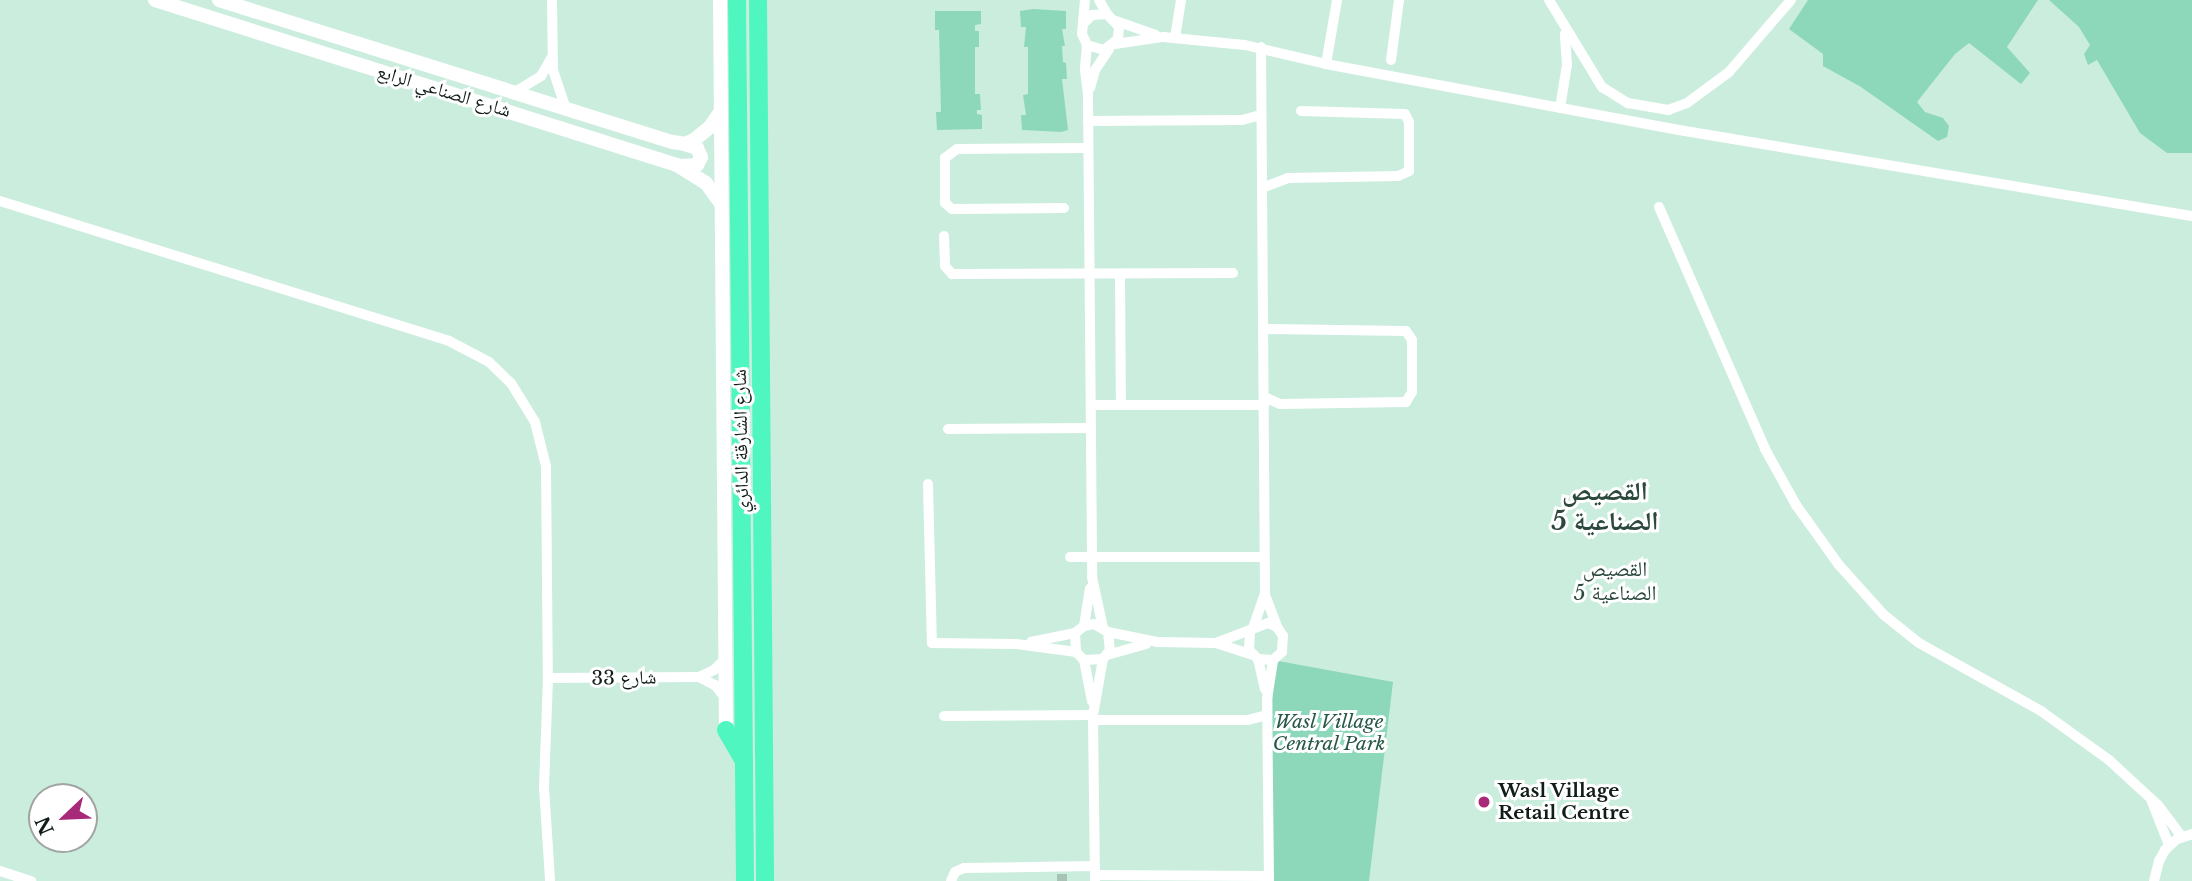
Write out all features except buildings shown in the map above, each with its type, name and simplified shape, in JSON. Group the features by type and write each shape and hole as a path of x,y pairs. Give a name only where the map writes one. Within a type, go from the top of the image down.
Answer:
{"highway":[{"name":"شارع الشارقة الدائري","path":"737,0 746,881"},
{"name":"شارع الشارقة الدائري","path":"758,0 765,881"},
{"path":"726,730 745,762"}],"main road":[{"name":"شارع الصناعي الرابع","path":"155,0 677,165 697,176 720,202"},
{"name":"شارع الصناعي الرابع","path":"219,0 512,93 685,144"},
{"path":"720,0 726,730"},
{"path":"677,165 692,167 699,161 700,152 685,144 710,127 720,111"}],"street":[{"path":"552,0 552,57 556,83 566,109"},
{"path":"1084,626 1093,557 1088,96 1085,70 1087,45 1082,34 1086,0"},
{"path":"1099,0 1107,14 1116,21 1163,37 1265,48 1326,64 1560,108 2192,216"},
{"path":"1175,38 1181,0"},
{"path":"1326,64 1337,0"},
{"path":"1391,60 1399,0"},
{"path":"1549,0 1595,79 1609,94 1628,103 1668,110 1687,103 1729,72 1791,0"},
{"path":"1085,22 1097,13 1107,14"},
{"path":"1088,96 1095,70 1120,33 1116,21"},
{"path":"1560,108 1567,65 1563,23"},
{"path":"1087,45 1098,50 1163,37"},
{"path":"951,881 955,872 964,868 1009,867 1125,878 1269,878 1267,699 1273,660 1282,652 1284,642 1265,593 1261,79 1265,48"},
{"path":"512,93 532,83 552,57"},
{"path":"1262,188 1288,177 1398,176 1409,171 1409,122 1402,112 1301,111"},
{"path":"1088,121 1242,120 1261,115"},
{"path":"1064,208 952,209 945,203 945,158 957,149 1088,148"},
{"path":"0,201 450,341 477,354 501,372 528,408 544,451 548,678 544,787 550,881"},
{"path":"1659,207 1760,439 1796,505 1839,565 1884,615 1919,643 2059,723 2109,760 2151,798 2187,836 2169,845 2159,861 2154,881"},
{"path":"944,236 945,265 952,274 1233,273"},
{"path":"1120,274 1121,405"},
{"path":"1091,405 1264,401 1280,404 1406,402 1412,392 1412,340 1406,331 1263,329"},
{"path":"948,429 1091,428"},
{"path":"928,485 930,640 935,645 1016,644 1076,652 1084,660 1093,718 1095,874"},
{"path":"1070,557 1264,557"},
{"path":"1092,577 1111,644 1105,657 1093,718"},
{"path":"1265,593 1247,644 1255,657 1267,699"},
{"path":"1216,643 1268,623 1277,627"},
{"path":"1016,644 1076,633 1084,626 1094,624 1106,630 1157,642 1216,643 1255,657 1273,660"},
{"path":"1076,633 1076,652"},
{"path":"1084,660 1105,657 1157,642"},
{"path":"699,677 714,670 726,658"},
{"path":"699,677 715,685 726,700"},
{"name":"شارع 33","path":"548,678 699,677"},
{"path":"944,716 1248,720 1266,715"},
{"path":"2151,798 2169,845"},
{"path":"0,871 31,881"}],"green space":[{"path":"1808,0 2038,0 2007,47 2030,73 2021,84 1969,43 1955,54 1917,102 1925,112 1943,118 1949,126 1947,137 1938,141 1861,87 1823,66 1823,54 1789,29"},
{"path":"2049,0 2192,0 2192,153 2167,153 2140,133 2097,60 2088,65 2084,54 2090,45 2079,27"},
{"path":"935,11 981,11 981,24 975,25 975,31 979,31 979,47 975,47 975,94 980,94 981,110 977,110 977,114 982,115 982,129 937,130 936,112 941,112 939,30 935,30"},
{"path":"1020,11 1066,11 1066,29 1062,29 1065,46 1062,46 1067,79 1062,79 1068,130 1061,132 1022,130 1021,115 1026,115 1023,95 1028,94 1028,47 1024,47 1026,27 1021,27"},
{"name":"Wasl Village Central Park","path":"1273,660 1393,682 1369,881 1271,881"}],"tunnel":[{"path":"1062,874 1062,881"}],"place":[{"name":"Wasl Village Retail Centre","path":"1484,802"}],"district":[{"name":"القصيص الصناعية 5","path":"1605,507"},
{"name":"القصيص الصناعية 5","path":"1615,581"}]}
